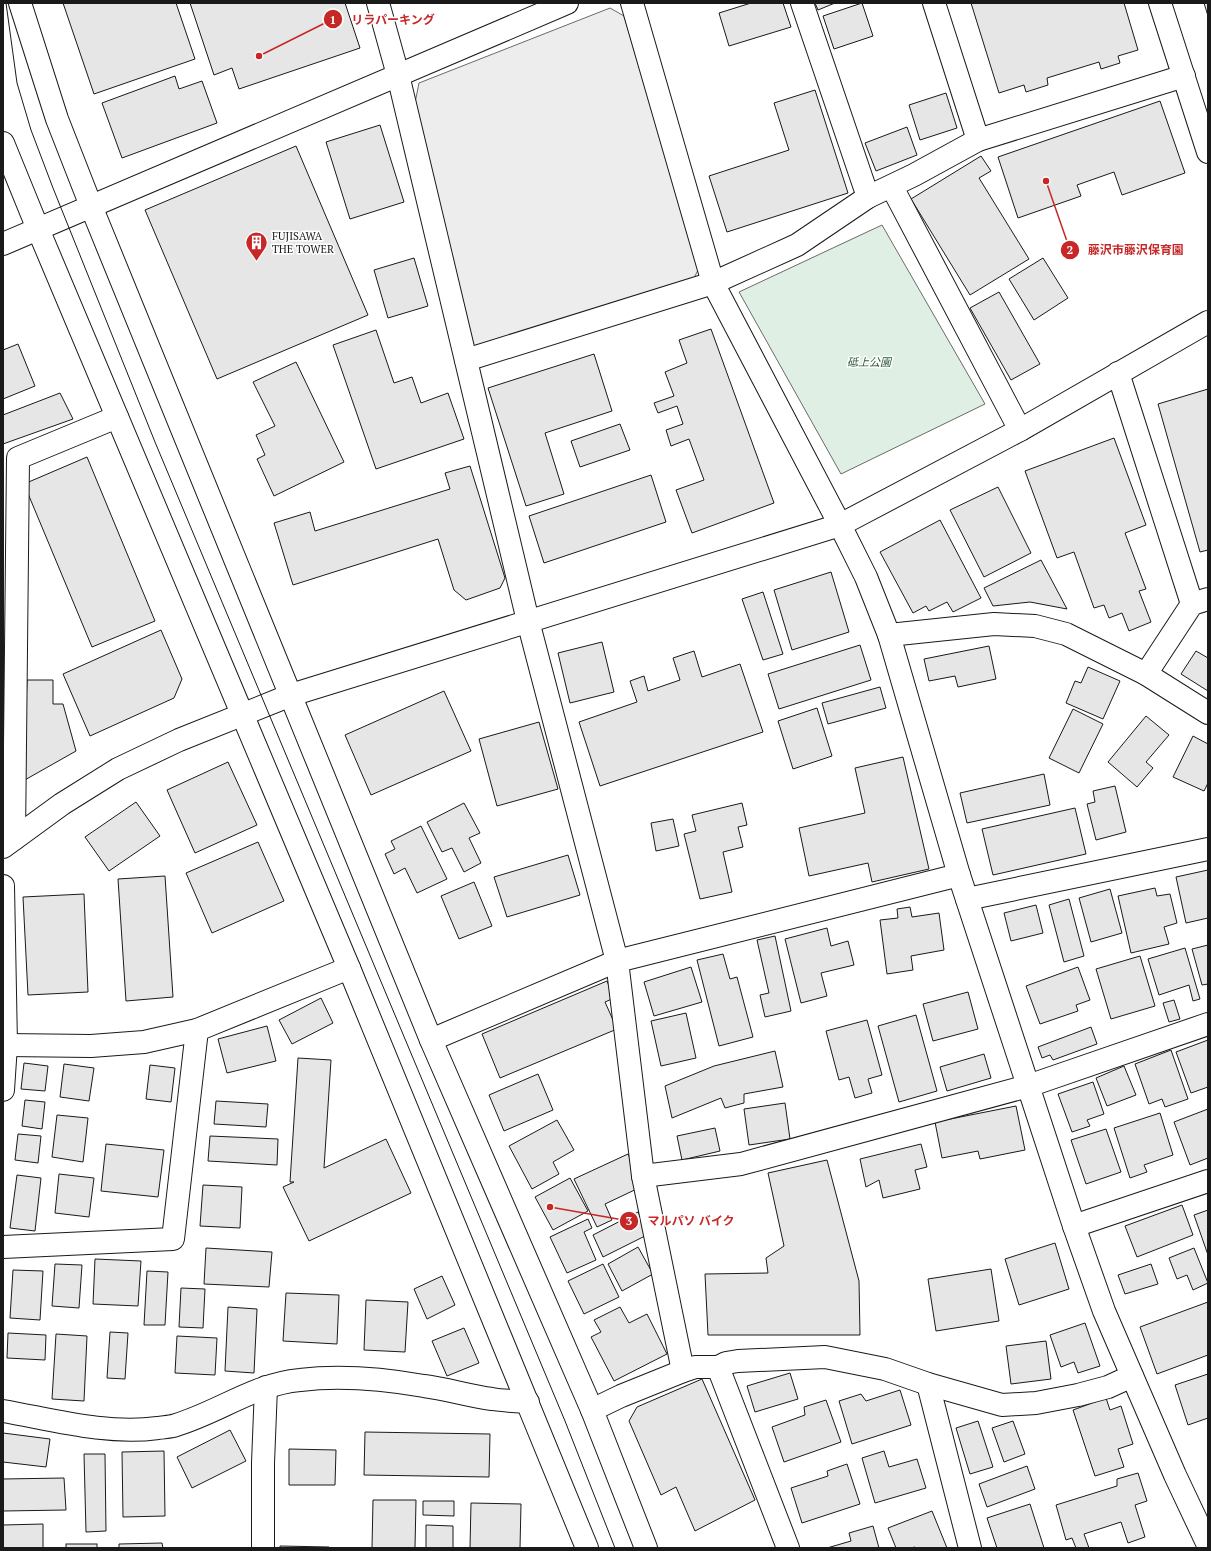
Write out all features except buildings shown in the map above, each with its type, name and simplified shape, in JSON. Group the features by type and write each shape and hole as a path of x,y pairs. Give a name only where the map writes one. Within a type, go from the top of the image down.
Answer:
{"street":[{"path":"20,3 57,119 91,206 431,1040 592,1410 646,1548"},
{"path":"378,3 398,75 528,621 617,962 643,1176 683,1371"},
{"path":"3,244 567,3"},
{"path":"632,3 713,283 840,525 866,577 889,635 959,875 1074,1226 1104,1311 1175,1475 1208,1545"},
{"path":"802,3 868,197"},
{"path":"934,3 978,140"},
{"path":"1160,3 1208,152"},
{"path":"466,360 713,283 796,245 868,197 892,186 978,140 1184,76"},
{"path":"3,143 349,968 588,1548"},
{"path":"892,186 1020,430"},
{"path":"8,843 62,804 118,769 179,740 291,695 840,525 1020,430 1208,322"},
{"path":"1118,373 1200,601 1146,674"},
{"path":"8,843 18,458 117,417"},
{"path":"889,635 994,624 1035,626 1066,634 1146,674 1208,713"},
{"path":"967,899 1208,849"},
{"path":"431,1040 617,962 959,875"},
{"path":"3,886 6,1045 3,1090"},
{"path":"6,1045 91,1046 144,1042 197,1030 349,968"},
{"path":"643,1176 741,1164 1028,1086 1208,1024"},
{"path":"3,1247 173,1239 197,1030"},
{"path":"1074,1226 1208,1181"},
{"path":"592,1410 628,1393 683,1371 695,1367 718,1367 726,1363 738,1361 825,1357 885,1369 928,1384 1002,1405 1036,1403 1078,1395 1108,1387 1132,1376"},
{"path":"718,1367 788,1548"},
{"path":"3,1411 93,1427 140,1430 175,1425 220,1408 266,1387 299,1380 326,1378 375,1380 424,1386 493,1400 528,1402"},
{"path":"928,1384 970,1548"},
{"path":"263,1548 263,1462 266,1387"}],"green space":[{"name":"砥上公園","path":"882,225 985,404 841,474 739,292"}],"shaded area":[{"path":"610,8 624,16 699,268 693,280 470,349 415,103 419,83"}],"tram line":[{"path":"6,3 17,83 31,130 53,188 155,442 565,1421 615,1548"}],"place":[{"name":"リラパーキング","path":"259,56"},
{"name":"藤沢市藤沢保育園","path":"1046,181"},
{"name":"FUJISAWA THE TOWER","path":"256,262"},
{"name":"マルパソ バイク","path":"550,1207"}]}
